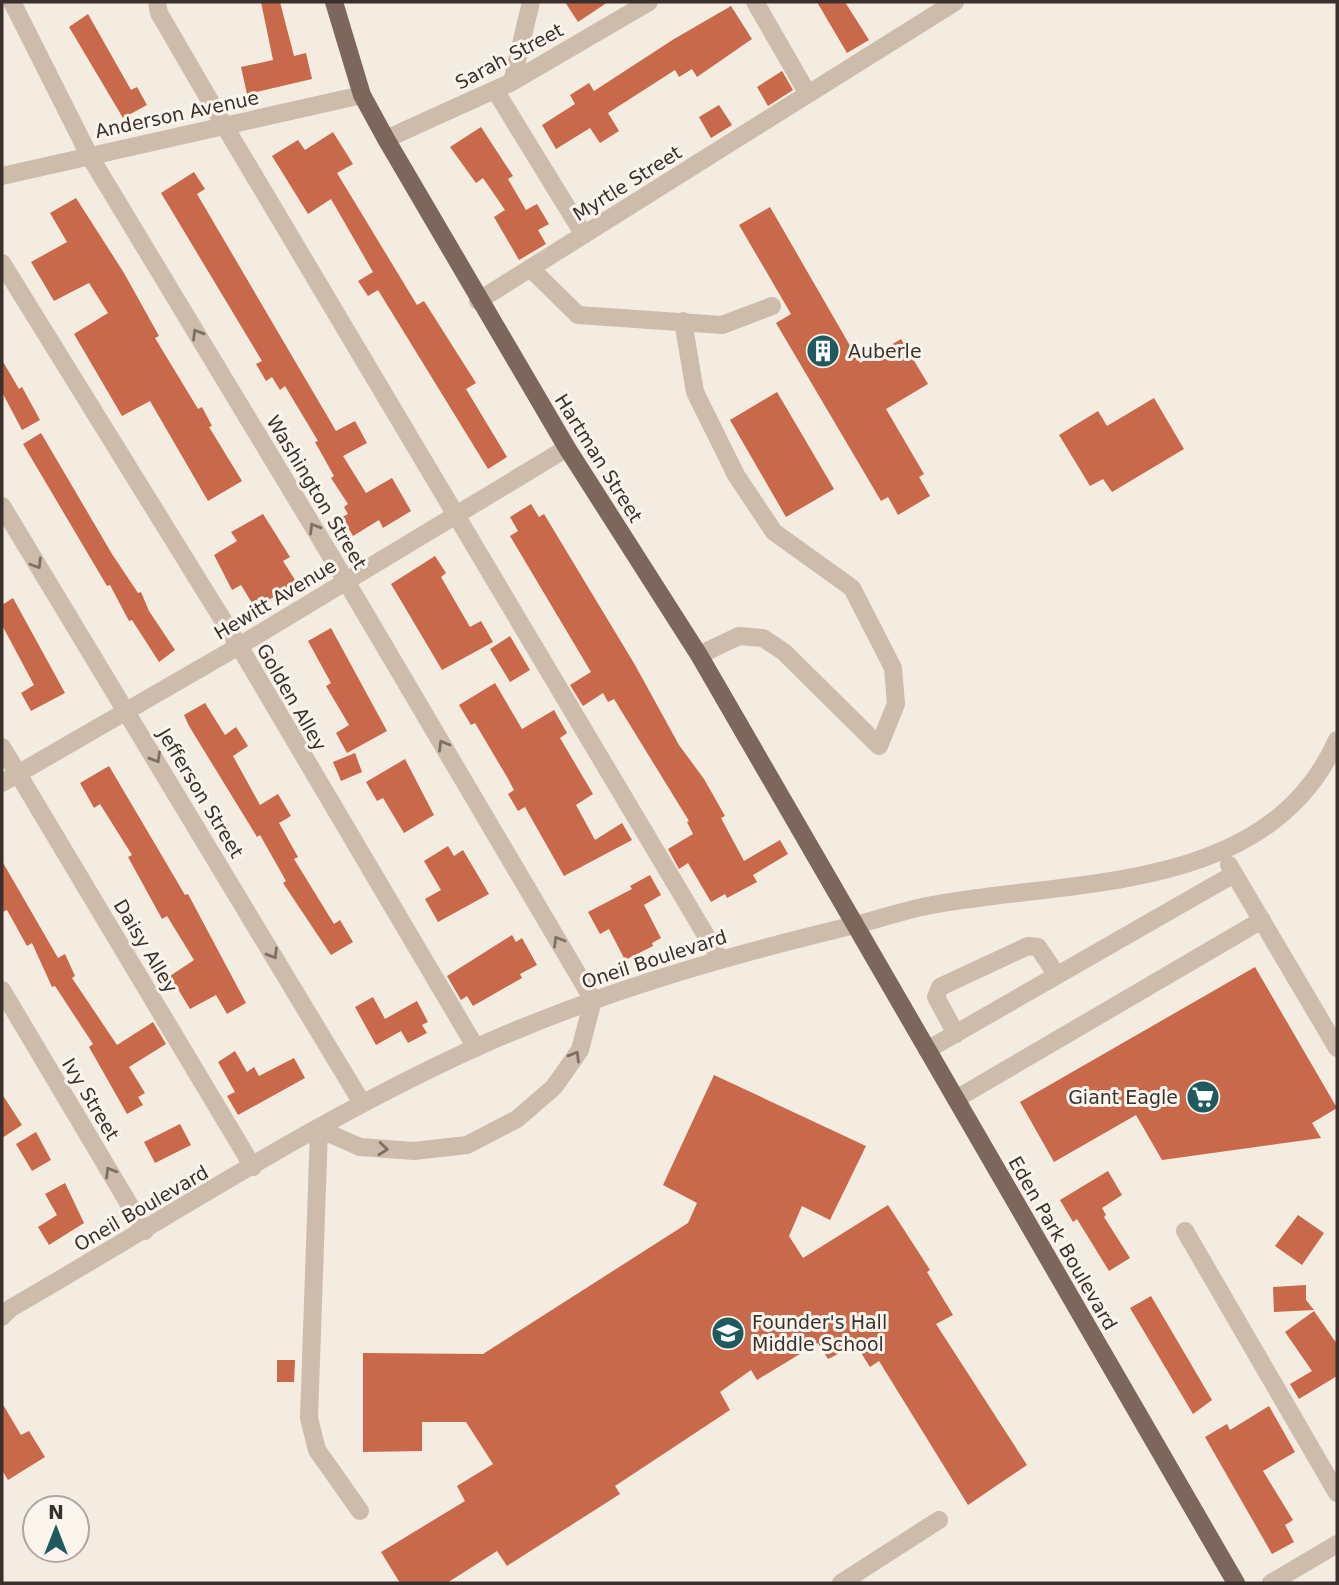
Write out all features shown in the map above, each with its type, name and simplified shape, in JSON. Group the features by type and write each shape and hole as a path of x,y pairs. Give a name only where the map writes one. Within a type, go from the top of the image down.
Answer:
{"main road":[{"name":"Hartman Street","path":"334,2 362,95 386,139 567,448 699,655 855,925"},
{"name":"Eden Park Boulevard","path":"855,925 1236,1583"}],"street":[{"name":"Washington Street","path":"12,2 89,155 346,580 593,1000"},
{"path":"157,2 159,13 224,125 720,959"},
{"path":"512,82 531,2"},
{"name":"Sarah Street","path":"386,139 512,82 649,2"},
{"path":"755,2 802,97"},
{"name":"Myrtle Street","path":"478,300 955,2"},
{"path":"495,90 584,235"},
{"name":"Anderson Avenue","path":"2,176 362,95"},
{"name":"Golden Alley","path":"2,263 239,646 476,1048"},
{"path":"530,268 579,315 722,326 772,306"},
{"path":"683,321 695,392 736,475 775,532 852,588 893,668 896,704 879,746 784,652 763,638 739,636 699,655"},
{"name":"Hewitt Avenue","path":"2,783 239,646 567,448"},
{"name":"Jefferson Street","path":"2,506 362,1103"},
{"name":"Oneil Boulevard","path":"2,1317 11,1308 362,1103 476,1048 593,1000 720,959 927,906 1165,871 1222,853 1269,827 1296,801 1337,740"},
{"name":"Daisy Alley","path":"2,747 253,1167"},
{"path":"1222,853 1337,1048"},
{"path":"927,1050 1234,874"},
{"path":"956,1100 1262,920"},
{"path":"956,1034 936,998 940,987 1028,946 1038,947 1056,974"},
{"name":"Ivy Street","path":"2,990 145,1231"},
{"path":"360,1511 317,1450 309,1418 319,1129 360,1147 414,1151 467,1144 517,1119 554,1087 580,1051 593,1000"},
{"path":"1185,1231 1337,1493"},
{"path":"841,1583 939,1520"},
{"path":"1271,1583 1337,1544"}],"building":[{"path":"261,2 280,2 294,56 306,53 312,79 247,94 241,67 273,60"},
{"path":"565,2 608,2 578,22"},
{"path":"817,2 845,2 869,40 847,53"},
{"path":"731,6 752,39 697,77 692,69 679,77 675,70 608,113 619,131 600,143 590,128 556,149 542,125 575,104 570,95 589,83 594,91"},
{"path":"88,14 131,90 137,87 147,105 123,118 69,27"},
{"path":"782,71 793,90 768,106 757,87"},
{"path":"719,105 732,125 711,138 699,117"},
{"path":"481,127 513,176 508,179 526,210 537,204 549,224 538,230 546,244 519,260 494,217 505,210 483,178 476,183 450,147"},
{"path":"333,132 353,164 337,173 417,305 424,301 476,383 466,389 507,457 488,469 378,290 368,296 358,281 373,272 331,199 308,214 272,156 298,140 305,150"},
{"path":"194,172 205,189 197,194 336,431 355,421 367,443 343,456 366,493 392,478 411,511 383,528 379,520 353,536 342,517 348,514 344,507 348,504 331,478 334,476 315,442 318,441 285,386 280,390 272,377 266,381 256,364 262,361 161,193"},
{"path":"76,198 124,273 159,336 155,338 198,409 202,407 212,426 209,427 242,481 208,501 150,401 122,416 74,334 108,313 89,283 54,301 31,262 67,242 50,213"},
{"name":"Auberle","path":"770,207 860,363 901,339 928,384 886,409 924,474 919,477 930,496 898,515 888,497 881,501 776,323 791,314 739,225"},
{"path":"2,360 19,389 22,387 40,420 22,430 2,392"},
{"path":"777,392 834,489 786,517 730,420"},
{"path":"1154,398 1184,449 1112,492 1103,479 1090,486 1059,435 1098,411 1107,426"},
{"path":"41,433 112,554 138,593 141,592 149,611 175,650 159,662 132,620 129,621 110,585 107,586 23,444"},
{"path":"531,504 539,517 544,514 635,665 679,745 704,779 725,816 721,818 744,861 780,840 788,854 753,875 757,882 727,898 725,894 711,902 688,863 679,869 668,849 693,834 687,822 689,821 614,699 608,702 603,693 583,706 570,685 591,672 510,536 518,531 510,517"},
{"path":"263,514 290,557 283,561 297,583 255,608 241,585 232,590 214,555 237,541 231,532"},
{"path":"435,556 446,573 441,577 470,627 481,621 493,642 442,670 391,584"},
{"path":"13,598 65,693 31,711 21,693 34,685 2,625 2,605"},
{"path":"331,628 387,731 347,753 336,733 349,725 326,686 331,683 308,641"},
{"path":"510,636 530,670 510,682 490,649"},
{"path":"495,683 522,729 554,710 567,733 560,738 593,794 576,805 595,840 622,823 632,840 564,876 525,807 518,811 508,794 514,790 507,777 475,723 471,725 459,705"},
{"path":"205,703 225,735 236,727 248,746 233,756 260,805 278,794 291,816 279,823 298,857 294,859 334,924 340,920 353,942 331,955 283,883 286,881 260,835 257,837 189,726 184,715"},
{"path":"355,753 362,772 341,781 333,762"},
{"path":"405,759 434,815 404,833 383,798 377,801 366,782"},
{"path":"109,766 185,895 188,894 246,1003 227,1014 216,995 190,1009 170,976 194,960 167,916 162,919 128,857 132,855 100,804 94,808 80,783"},
{"path":"448,846 454,856 463,850 489,894 438,922 425,899 441,890 424,861"},
{"path":"2,861 58,958 65,954 75,976 72,978 117,1045 153,1022 166,1044 129,1067 145,1093 138,1097 143,1105 127,1114 89,1047 93,1044 55,986 52,987 32,943 27,946 7,910 2,912"},
{"path":"650,875 661,895 644,905 661,938 652,943 653,946 625,960 609,929 600,934 588,912 632,889 630,886"},
{"path":"512,935 516,942 522,938 537,965 520,974 522,978 473,1006 467,996 461,1000 447,976"},
{"path":"1255,967 1337,1108 1312,1123 1321,1138 1162,1160 1136,1115 1054,1162 1020,1102"},
{"path":"373,997 385,1019 417,1001 428,1022 422,1025 427,1033 408,1043 401,1031 376,1045 355,1007"},
{"path":"235,1051 247,1072 254,1067 259,1076 294,1058 305,1078 238,1115 227,1096 235,1092 218,1062"},
{"name":"Founder's Hall Middle School","path":"714,1075 866,1146 830,1220 802,1206 789,1236 803,1258 888,1205 930,1270 927,1272 953,1315 936,1324 1027,1465 968,1505 879,1361 870,1367 856,1345 828,1359 818,1343 757,1380 751,1370 720,1392 730,1410 615,1486 620,1494 507,1566 497,1551 447,1583 400,1583 381,1552 465,1501 457,1486 493,1464 466,1422 422,1422 422,1451 363,1452 363,1353 483,1354 688,1223 697,1203 663,1185"},
{"path":"2,1094 22,1125 2,1138"},
{"path":"180,1124 191,1145 155,1163 144,1142"},
{"path":"36,1132 51,1160 32,1171 16,1144"},
{"path":"1108,1171 1122,1195 1102,1208 1106,1215 1104,1217 1130,1258 1109,1271 1077,1219 1073,1222 1060,1200"},
{"path":"65,1183 84,1223 49,1245 38,1227 57,1215 45,1194"},
{"path":"1298,1215 1324,1233 1302,1265 1275,1246"},
{"path":"1306,1285 1306,1300 1314,1310 1274,1312 1273,1287"},
{"path":"1151,1296 1212,1400 1193,1414 1130,1308"},
{"path":"1314,1311 1337,1344 1337,1376 1299,1399 1290,1384 1312,1371 1285,1332"},
{"path":"277,1360 295,1360 294,1382 277,1382"},
{"path":"2,1403 21,1435 29,1431 45,1457 8,1480 2,1470"},
{"path":"1269,1406 1295,1452 1263,1471 1293,1520 1285,1525 1294,1542 1272,1554 1205,1437 1227,1424 1230,1430"}],"place":[{"name":"Auberle","path":"823,351"},
{"name":"Giant Eagle","path":"1203,1097"},
{"name":"Founder's Hall Middle School","path":"728,1333"}]}
